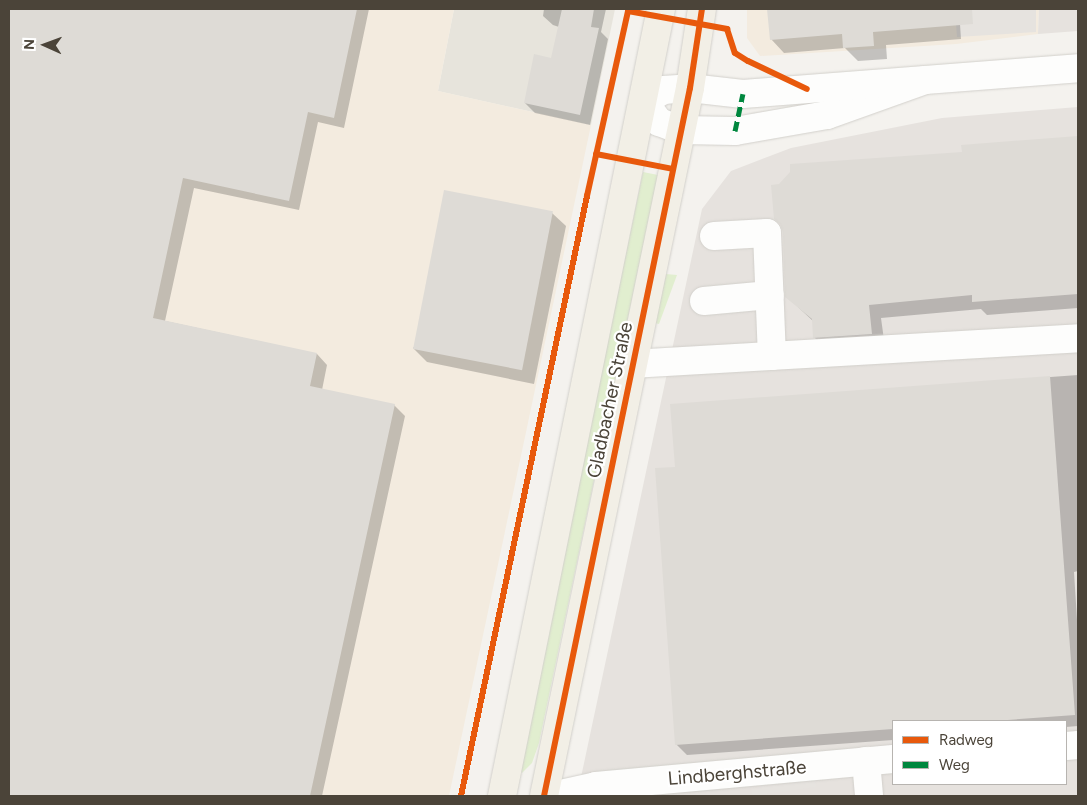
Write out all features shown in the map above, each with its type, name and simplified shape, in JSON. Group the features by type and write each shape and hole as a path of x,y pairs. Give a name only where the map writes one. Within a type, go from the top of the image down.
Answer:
{"main road":[{"name":"Gladbacher Straße","path":"502,796 644,102 661,9"},
{"name":"Gladbacher Straße","path":"544,796 690,88 702,9"}],"street":[{"path":"925,80 827,115 735,131 681,130 659,122 644,102 663,90 690,88 743,94 1078,68"},
{"path":"714,236 768,233 772,356"},
{"path":"704,301 770,295"},
{"path":"632,364 1078,338"},
{"name":"Lindberghstraße","path":"552,796 596,786 892,759"},
{"path":"866,761 869,796"}],"shaded area":[{"path":"9,9 454,9 438,91 591,125 449,796 9,796"},
{"path":"454,9 615,9 591,125 438,91"},
{"path":"747,9 1039,9 1038,34 956,44 760,56 747,38"},
{"path":"955,9 1036,9 1036,32 957,37"},
{"path":"1039,9 1078,9 1078,31 1038,34"},
{"path":"1078,107 1078,796 577,796 702,209 731,171 791,148 942,118"},
{"path":"815,780 816,787 753,796 752,789"}],"green space":[{"path":"643,172 658,175 539,743 532,763 522,773 518,766"},
{"path":"666,274 677,275 659,324 655,323"}],"building":[{"path":"9,9 357,9 334,118 308,112 289,201 183,178 153,318 317,353 310,386 395,404 310,796 9,796"},
{"path":"562,9 594,9 591,27 599,28 580,115 524,103 534,54 551,58"},
{"path":"767,9 972,9 973,24 873,32 874,46 843,48 842,34 770,40"},
{"path":"1078,136 1078,294 972,302 972,295 869,305 872,334 813,338 812,319 785,297 783,232 780,224 774,219 771,185 779,184 790,172 790,164 962,152 961,145"},
{"path":"444,190 553,211 522,370 413,349"},
{"path":"1050,376 1075,715 1008,720 892,720 892,729 675,745 655,468 675,467 670,404"}],"marked path":[{"path":"735,131 743,94"}],"cycle path":[{"path":"544,796 690,88 702,9"},
{"path":"461,796 587,196 628,11 727,29 735,53 807,89"},
{"path":"596,154 673,169"}]}
